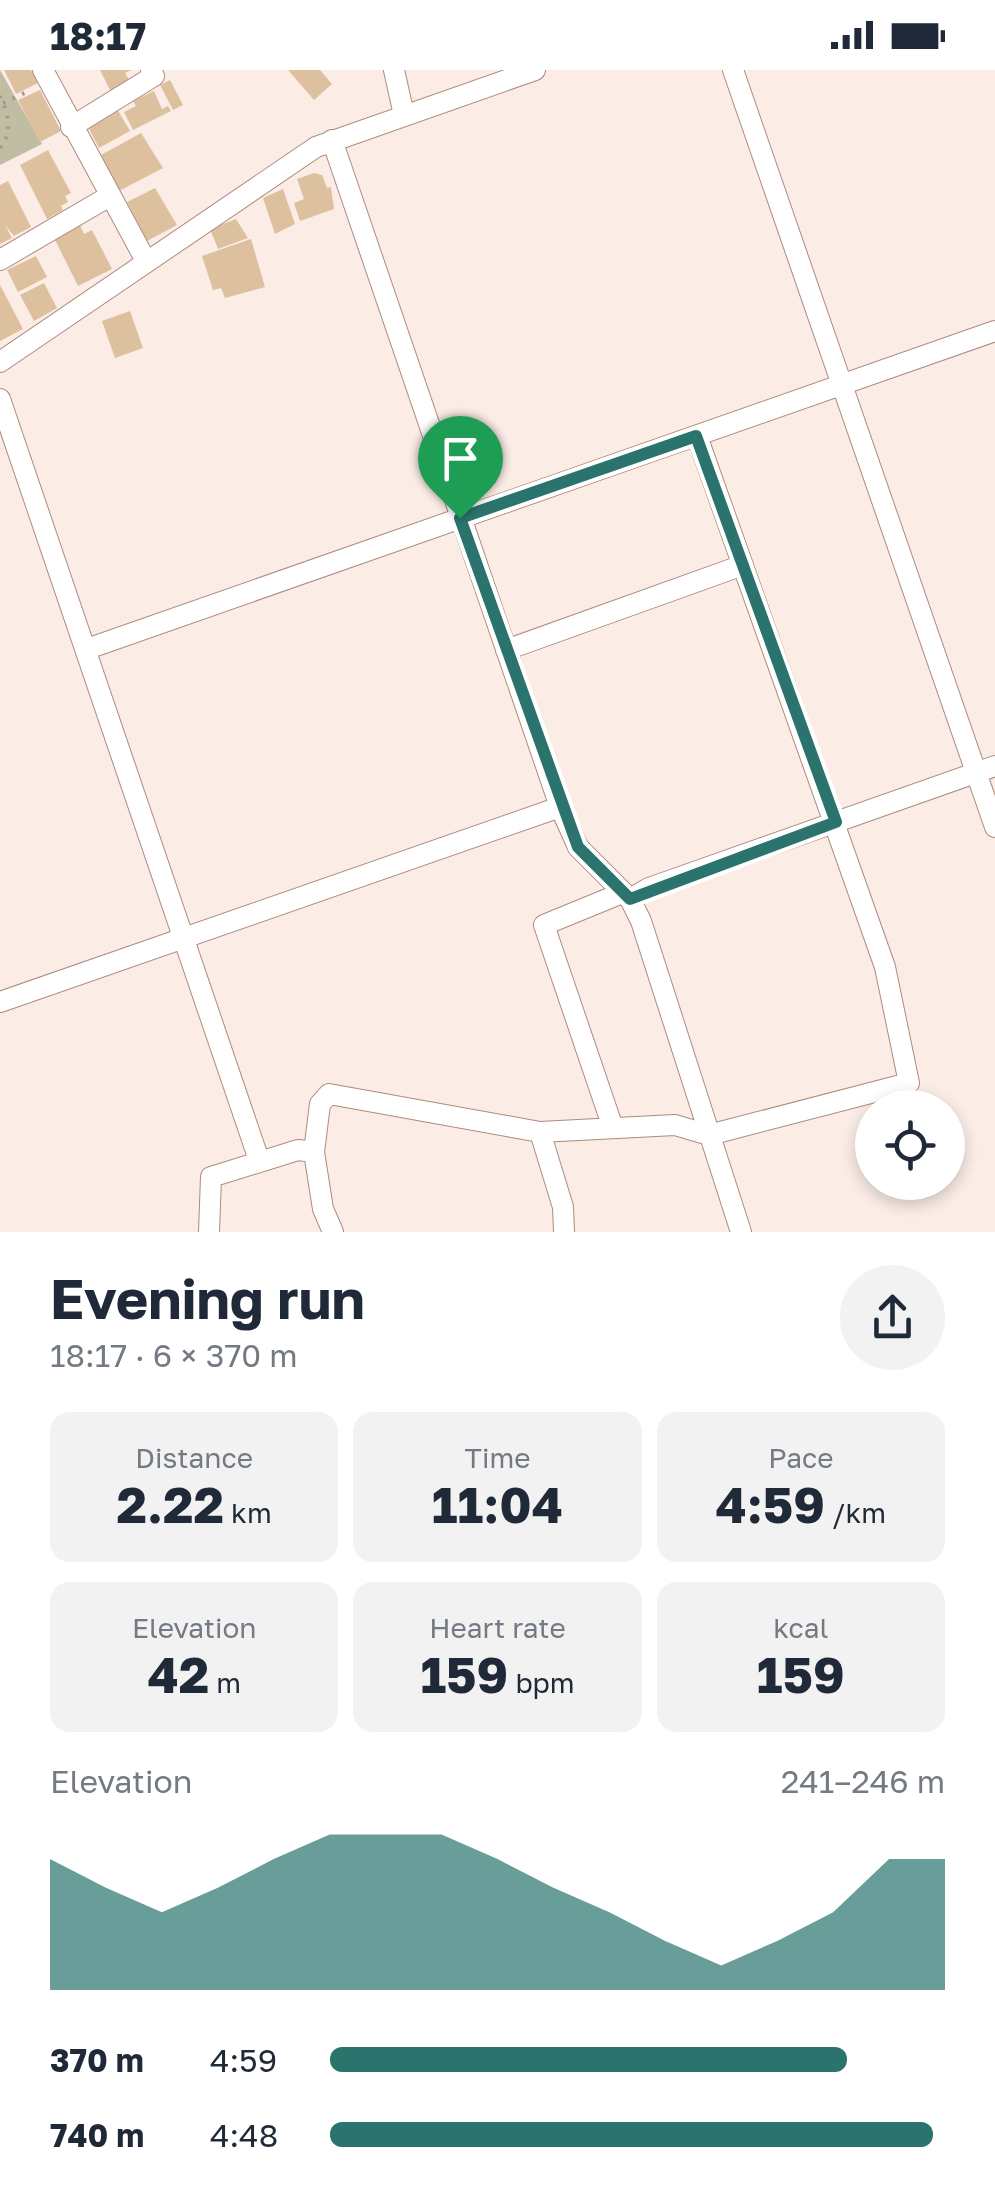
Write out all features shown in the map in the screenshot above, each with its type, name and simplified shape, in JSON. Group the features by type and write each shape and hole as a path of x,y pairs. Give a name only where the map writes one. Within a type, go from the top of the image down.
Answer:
{"street":[{"path":"71,126 154,76 150,70"},
{"path":"394,70 404,115"},
{"path":"0,362 332,140 535,70"},
{"path":"733,70 840,386 986,770 995,828"},
{"path":"46,76 146,262"},
{"path":"332,140 560,807 578,847 626,896 641,920 741,1232"},
{"path":"0,260 108,197"},
{"path":"87,649 995,331"},
{"path":"0,399 187,938 259,1160"},
{"path":"332,1232 323,1209 314,1152 320,1104 329,1094 540,1132 676,1125 709,1135 909,1083 885,967 696,436"},
{"path":"506,650 744,566"},
{"path":"613,1128 544,926 986,770"},
{"path":"0,1002 560,807"},
{"path":"540,1132 563,1207 564,1232"},
{"path":"209,1232 211,1177 298,1150 314,1152"}],"path":[{"path":"3,103 46,76"},
{"path":"0,96 8,118 6,141 0,148"}],"shaded area":[{"path":"0,70 42,144 0,165"}],"building":[{"path":"4,70 31,70 38,83 16,94"},
{"path":"100,70 131,70 125,73 130,82 111,92"},
{"path":"288,70 320,70 332,84 314,100"},
{"path":"170,80 183,105 173,110 160,85"},
{"path":"40,90 61,131 40,142 18,100"},
{"path":"154,91 162,109 168,106 171,111 133,130 124,112 136,106 133,101"},
{"path":"117,109 130,131 99,148 87,125"},
{"path":"141,133 163,168 119,191 101,155"},
{"path":"48,150 71,193 65,196 68,202 61,206 63,210 47,219 20,165"},
{"path":"314,173 322,175 327,188 331,187 334,209 300,221 294,203 304,199 297,179"},
{"path":"8,181 31,227 14,236 5,225 12,238 0,244 0,185"},
{"path":"155,188 177,225 147,241 127,202"},
{"path":"283,189 295,224 275,234 263,198"},
{"path":"236,219 248,238 218,249 210,229"},
{"path":"80,225 84,234 92,230 112,269 78,286 54,238"},
{"path":"251,239 265,287 225,298 221,288 213,290 202,256"},
{"path":"36,256 47,277 18,292 7,270"},
{"path":"44,283 57,308 34,321 20,295"},
{"path":"0,285 23,329 0,341"},
{"path":"130,311 143,348 115,358 102,321"}],"route":[{"path":"696,436 836,822 649,888 630,899 578,847 560,807 460,518 696,436"}]}
